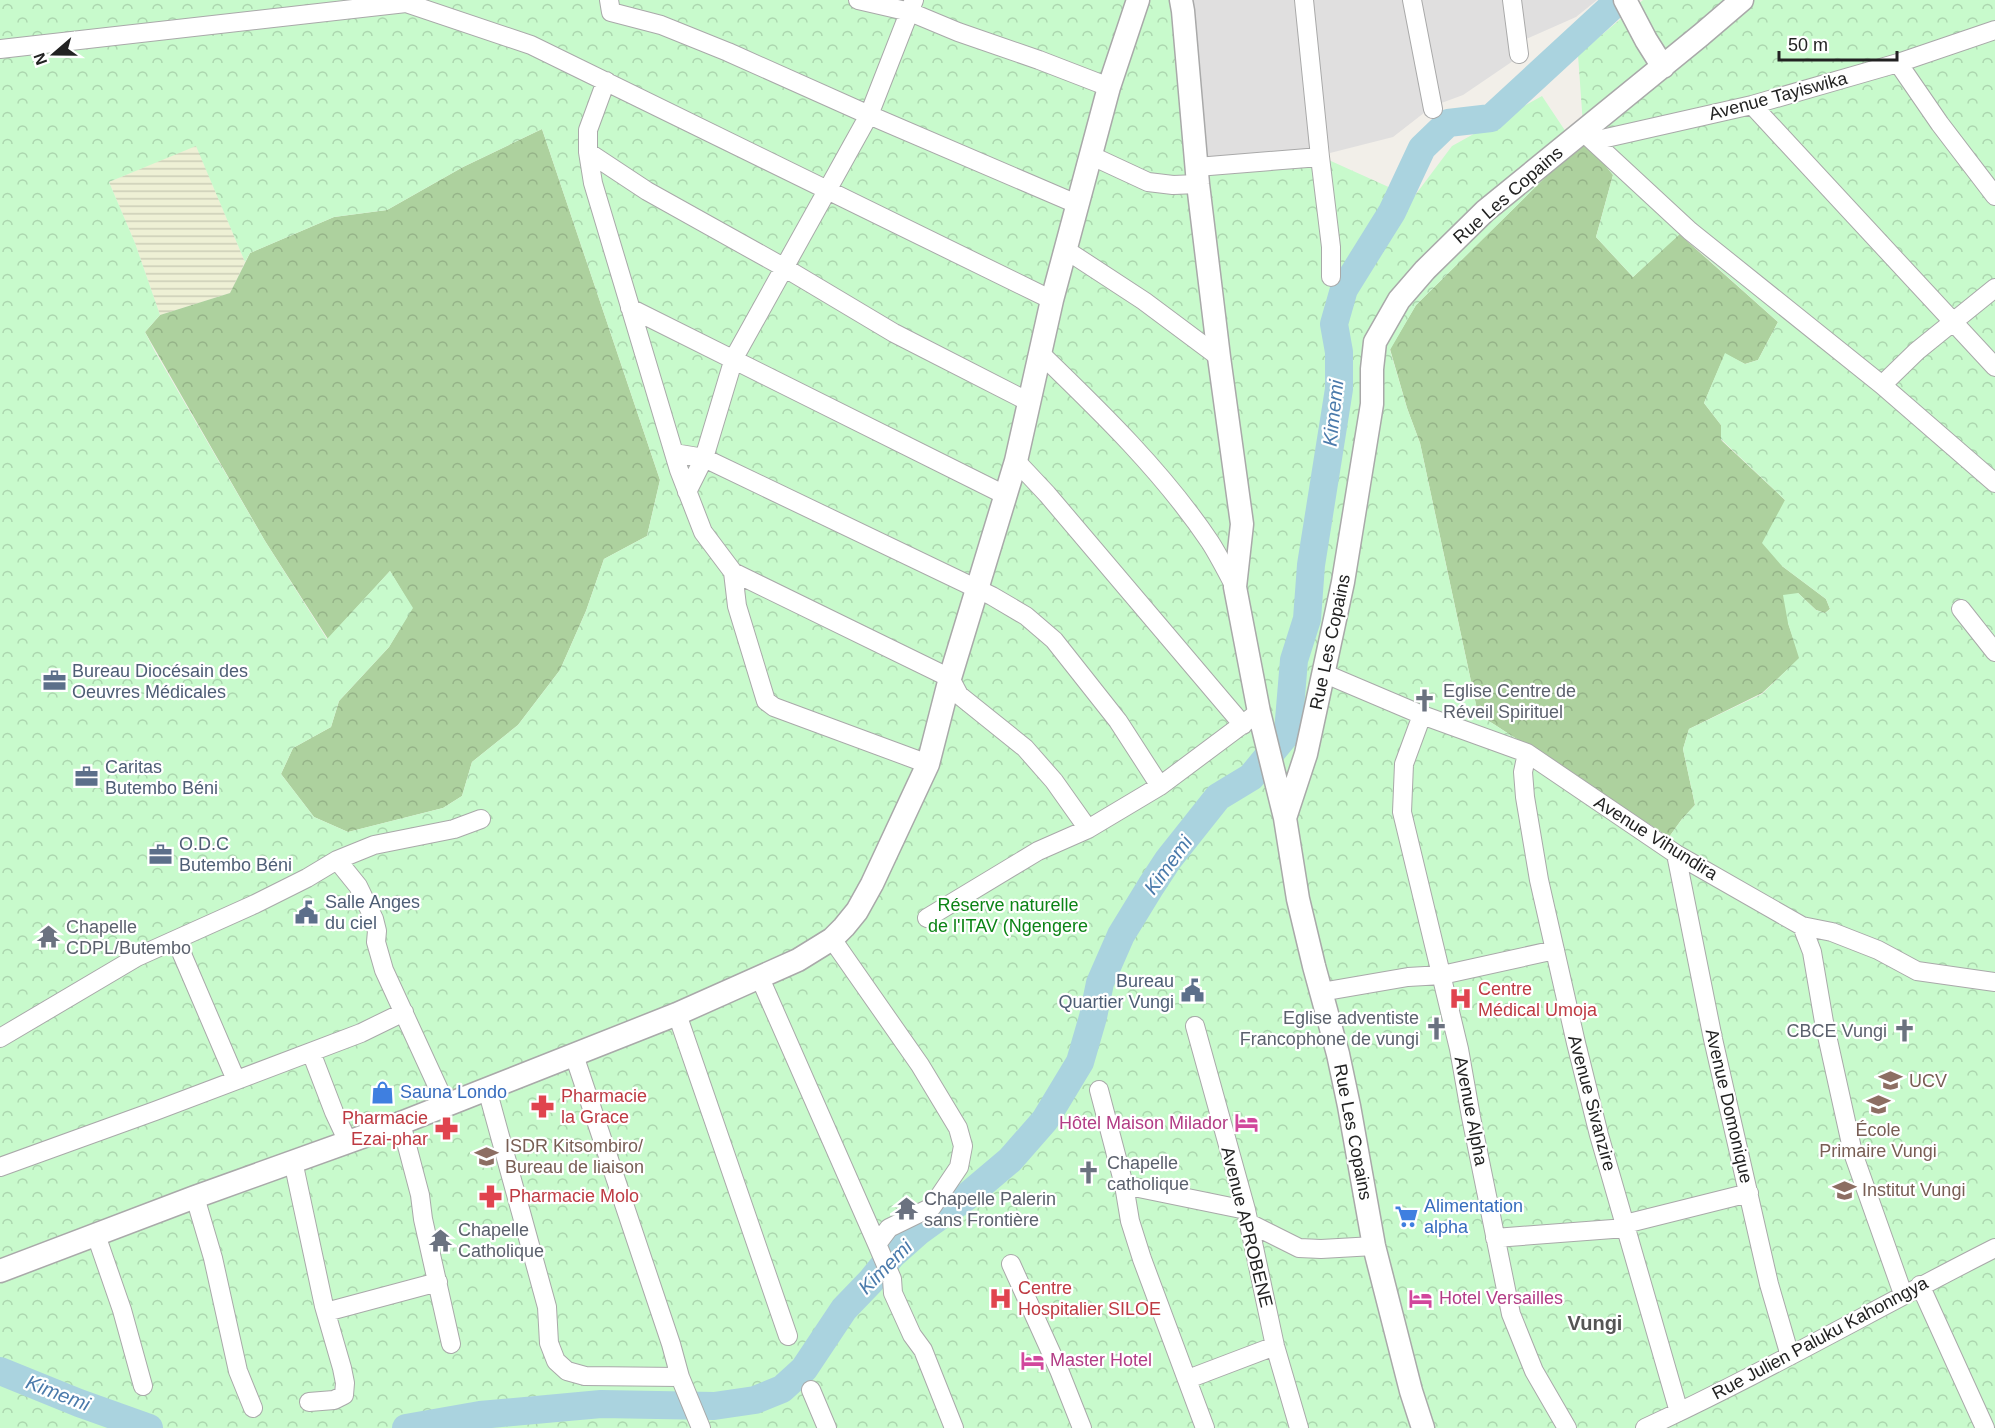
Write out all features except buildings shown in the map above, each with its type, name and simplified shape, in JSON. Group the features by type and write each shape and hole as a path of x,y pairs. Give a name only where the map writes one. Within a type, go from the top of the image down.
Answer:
{"street":[{"path":"609,0 611,12 661,25 695,38 1079,205"},
{"path":"858,0 912,6 958,32 1109,87"},
{"path":"0,1271 195,1197 401,1123 677,1014 798,960 832,939 844,927 857,911 872,884 928,764 950,678 1016,461 1052,300 1109,87 1138,0"},
{"path":"1181,0 1218,357 1242,524 1235,587 1251,718"},
{"path":"1304,0 1331,248 1331,277"},
{"path":"1412,0 1433,109"},
{"path":"1512,0 1519,54"},
{"name":"Rue Les Copains","path":"1423,1428 1408,1381 1374,1246 1349,1106 1298,899 1285,818 1306,754 1343,582 1372,404 1375,342 1399,300 1425,270 1485,211 1588,136 1663,67 1742,0"},
{"path":"0,49 410,2 531,45 1052,300"},
{"path":"687,492 704,458 734,358 869,115 912,6"},
{"path":"1628,6 1663,67"},
{"name":"Avenue Tayiswika","path":"1588,136 1752,105 1898,63 1995,30"},
{"path":"1898,63 1940,124 1995,196"},
{"path":"606,81 588,130 588,152 593,183 674,453 703,532 733,572 950,678 959,695 1024,748 1054,781 1088,829"},
{"path":"1752,105 1995,367"},
{"path":"1588,136 1690,231 1882,386 1995,483"},
{"path":"588,152 647,191 785,267 894,333 1029,402"},
{"path":"1092,156 1148,182 1173,185 1198,175 1320,157"},
{"path":"1066,250 1144,301 1218,357"},
{"path":"1882,386 1917,351 1995,288"},
{"path":"630,308 1005,495"},
{"path":"1041,354 1110,420 1180,502 1210,543 1235,587"},
{"path":"674,453 704,458 978,589 1026,616 1054,640 1118,721 1160,786"},
{"path":"1016,461 1091,546 1265,734 1285,818"},
{"path":"733,572 738,606 766,701 774,707 928,764"},
{"path":"1961,609 1995,652"},
{"name":"Avenue Vihundira","path":"1323,673 1422,715 1527,753 1676,854 1802,926 1832,932 1878,950 1917,972 1995,982"},
{"name":"Avenue Alpha","path":"1422,715 1404,764 1402,812 1459,1050 1510,1314 1534,1371 1568,1428"},
{"path":"927,918 1038,851 1088,829 1160,786 1251,718"},
{"name":"Avenue Sivanzire","path":"1527,753 1523,772 1525,798 1539,880 1555,950 1596,1124 1679,1412"},
{"path":"0,1038 137,957 255,904 338,860 374,845 454,829 481,819"},
{"name":"Avenue Domonique","path":"1676,854 1713,1039 1769,1284 1790,1356"},
{"path":"338,860 358,886 374,919 376,942 384,970 446,1105"},
{"path":"1802,926 1812,952 1824,1022 1853,1153 1903,1294"},
{"path":"832,939 920,1065 958,1128 963,1146 959,1167 932,1207 889,1228 877,1244"},
{"path":"176,940 236,1080"},
{"path":"1321,993 1408,978 1442,975 1555,950"},
{"path":"760,978 877,1244 892,1280 893,1293 912,1335 923,1350 954,1428"},
{"path":"0,1167 311,1052 385,1023 404,1012"},
{"path":"677,1014 788,1336"},
{"name":"Avenue APROBENE","path":"1195,1026 1248,1216 1275,1346 1299,1428"},
{"path":"311,1052 348,1142"},
{"path":"574,1054 682,1380 700,1426"},
{"path":"487,1089 547,1307 549,1343 556,1361 567,1371 585,1376 682,1380"},
{"path":"1099,1090 1124,1185 1130,1221 1205,1428"},
{"path":"401,1123 420,1195 423,1219 451,1344"},
{"path":"293,1161 326,1312 345,1383 344,1395 334,1400 309,1402"},
{"path":"1124,1185 1248,1216 1299,1248 1374,1246"},
{"path":"1495,1238 1625,1226 1749,1193"},
{"path":"195,1197 210,1247 238,1371 253,1408"},
{"path":"96,1235 122,1310 143,1386"},
{"name":"Rue Julien Paluku Kahonngya","path":"1645,1428 1790,1356 1903,1294 1995,1248"},
{"path":"1011,1264 1059,1370 1082,1428"},
{"path":"326,1312 438,1282"},
{"path":"1920,1286 1985,1428"},
{"path":"1188,1379 1275,1346"},
{"path":"811,1390 827,1428"}],"shaded area":[{"path":"1189,0 1294,0 1307,84 1313,153 1205,162"},
{"path":"1310,0 1409,0 1429,109 1393,137 1330,153 1321,107"},
{"path":"1417,0 1505,0 1513,61 1463,95 1436,105"},
{"path":"1517,0 1597,0 1576,17 1524,40"}],"green space":[{"name":"Réserve naturelle de l'ITAV (Ngengere","path":"0,0 1173,0 1188,172 1322,157 1413,198 1452,146 1542,96 1576,147 1416,305 1390,350 1420,443 1478,714 1669,837 1695,805 1683,749 1689,729 1762,694 1799,658 1788,623 1783,595 1798,593 1816,610 1825,613 1830,609 1826,599 1782,566 1762,543 1785,500 1721,439 1721,425 1704,403 1725,353 1745,364 1758,360 1778,322 1680,234 1633,277 1596,237 1613,175 1584,139 1578,55 1643,0 1995,0 1995,1428 0,1428","holes":["542,129 660,480 647,536 604,559 586,611 560,670 518,725 472,762 462,796 443,808 348,832 314,817 281,774 293,748 331,727 339,701 389,647 413,608 390,571 327,639 265,541 145,332 160,315 135,243 109,182 196,146 245,262 250,253 334,217 387,210 463,167"]},
{"path":"542,129 660,480 647,536 604,559 586,611 560,670 518,725 472,762 462,796 443,808 348,832 314,817 281,774 293,748 331,727 339,701 389,647 412,608 390,571 328,639 265,541 145,332 160,315 230,293 250,253 334,217 387,210 463,167"},
{"path":"1584,139 1613,175 1596,237 1633,277 1679,234 1778,322 1758,360 1745,364 1725,354 1704,403 1721,425 1721,440 1785,500 1782,566 1826,599 1830,609 1825,613 1816,610 1798,593 1788,623 1800,658 1762,693 1689,729 1683,749 1695,805 1669,837 1478,714 1420,443 1390,349 1416,305"},
{"path":"196,145 245,262 230,293 160,315 135,243 109,182"}],"waterway":[{"name":"Kimemi","path":"406,1428 480,1415 601,1404 714,1406 755,1400 782,1389 804,1369 844,1309 892,1255 1010,1160 1045,1120 1080,1062 1100,983 1121,935 1151,886 1168,860 1218,797 1251,777 1288,732 1294,660 1307,619 1311,565 1339,389 1339,352 1334,324 1344,289 1392,212 1422,148 1448,123 1491,118 1619,0"},
{"name":"Kimemi","path":"0,1371 149,1428"}],"place":[{"name":"Bureau Diocésain des Oeuvres Médicales","path":"54,681"},
{"name":"Eglise Centre de Réveil Spirituel","path":"1425,701"},
{"name":"Caritas Butembo Béni","path":"87,777"},
{"name":"O.D.C Butembo Béni","path":"161,854"},
{"name":"Salle Anges du ciel","path":"307,912"},
{"name":"Chapelle CDPL/Butembo","path":"48,937"},
{"name":"Bureau Quartier Vungi","path":"1192,991"},
{"name":"Centre Médical Umoja","path":"1460,999"},
{"name":"Eglise adventiste Francophone de vungi","path":"1437,1028"},
{"name":"CBCE Vungi","path":"1905,1031"},
{"name":"UCV","path":"1891,1081"},
{"name":"Sauna Londo","path":"382,1092"},
{"name":"École Primaire Vungi","path":"1878,1104"},
{"name":"Pharmacie la Grace","path":"543,1106"},
{"name":"Hôtel Maison Milador","path":"1246,1123"},
{"name":"Pharmacie Ezai-phar","path":"446,1128"},
{"name":"ISDR Kitsombiro/ Bureau de liaison","path":"487,1156"},
{"name":"Chapelle catholique","path":"1089,1173"},
{"name":"Institut Vungi","path":"1844,1190"},
{"name":"Pharmacie Molo","path":"491,1196"},
{"name":"Chapelle Palerin sans Frontière","path":"906,1209"},
{"name":"Alimentation alpha","path":"1406,1216"},
{"name":"Chapelle Catholique","path":"440,1240"},
{"name":"Centre Hospitalier SILOE","path":"1000,1298"},
{"name":"Hotel Versailles","path":"1421,1298"},
{"name":"Master Hotel","path":"1032,1360"}],"district":[{"name":"Vungi","path":"1595,1323"}]}
